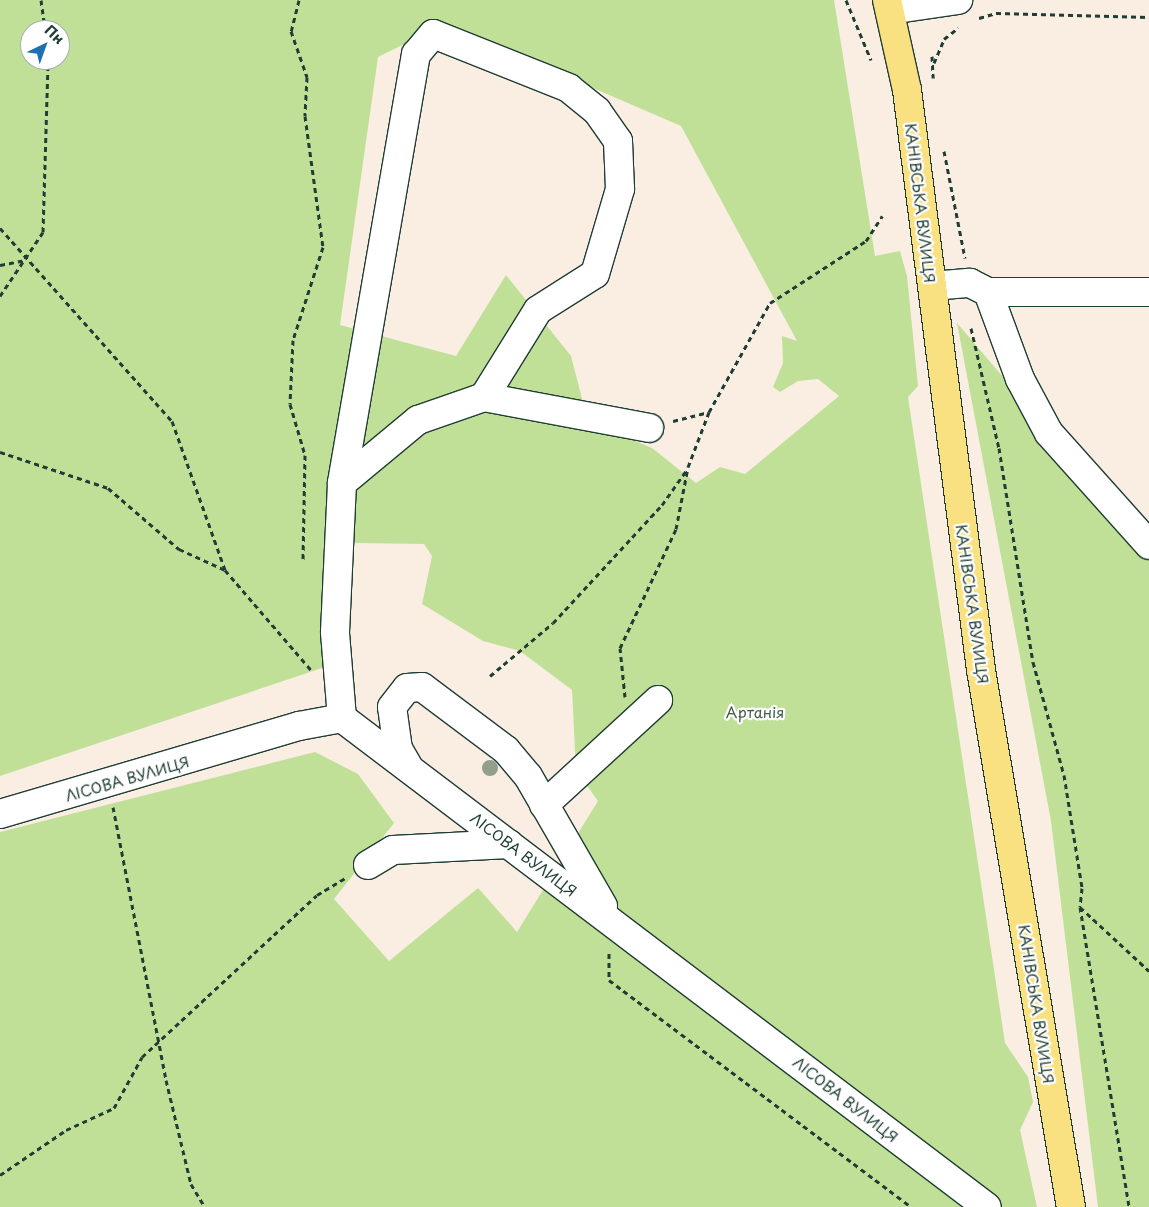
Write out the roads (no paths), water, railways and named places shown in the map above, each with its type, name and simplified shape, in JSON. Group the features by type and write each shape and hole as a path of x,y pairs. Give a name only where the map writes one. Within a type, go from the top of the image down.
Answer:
{"main road":[{"name":"КАНІВСЬКА ВУЛИЦЯ","path":"888,5 907,90 981,670 1071,1207"}],"street":[{"path":"888,5 965,14"},
{"path":"342,718 335,632 342,483 414,64 432,34 569,88 597,111 618,142 620,189 595,274 538,310 484,397"},
{"path":"932,286 1149,292"},
{"path":"979,287 1020,379 1049,433 1149,545"},
{"path":"342,483 418,420 484,397 649,428"},
{"path":"409,768 398,749 392,707 407,688 422,687 506,750 544,806 609,916"},
{"path":"544,806 658,700"},
{"name":"ЛІСОВА ВУЛИЦЯ","path":"0,814 109,784 299,726 342,718 508,844 609,916 987,1207"},
{"path":"368,865 393,850 508,844"}],"park label":[{"name":"Артанія","path":"755,712"}]}
